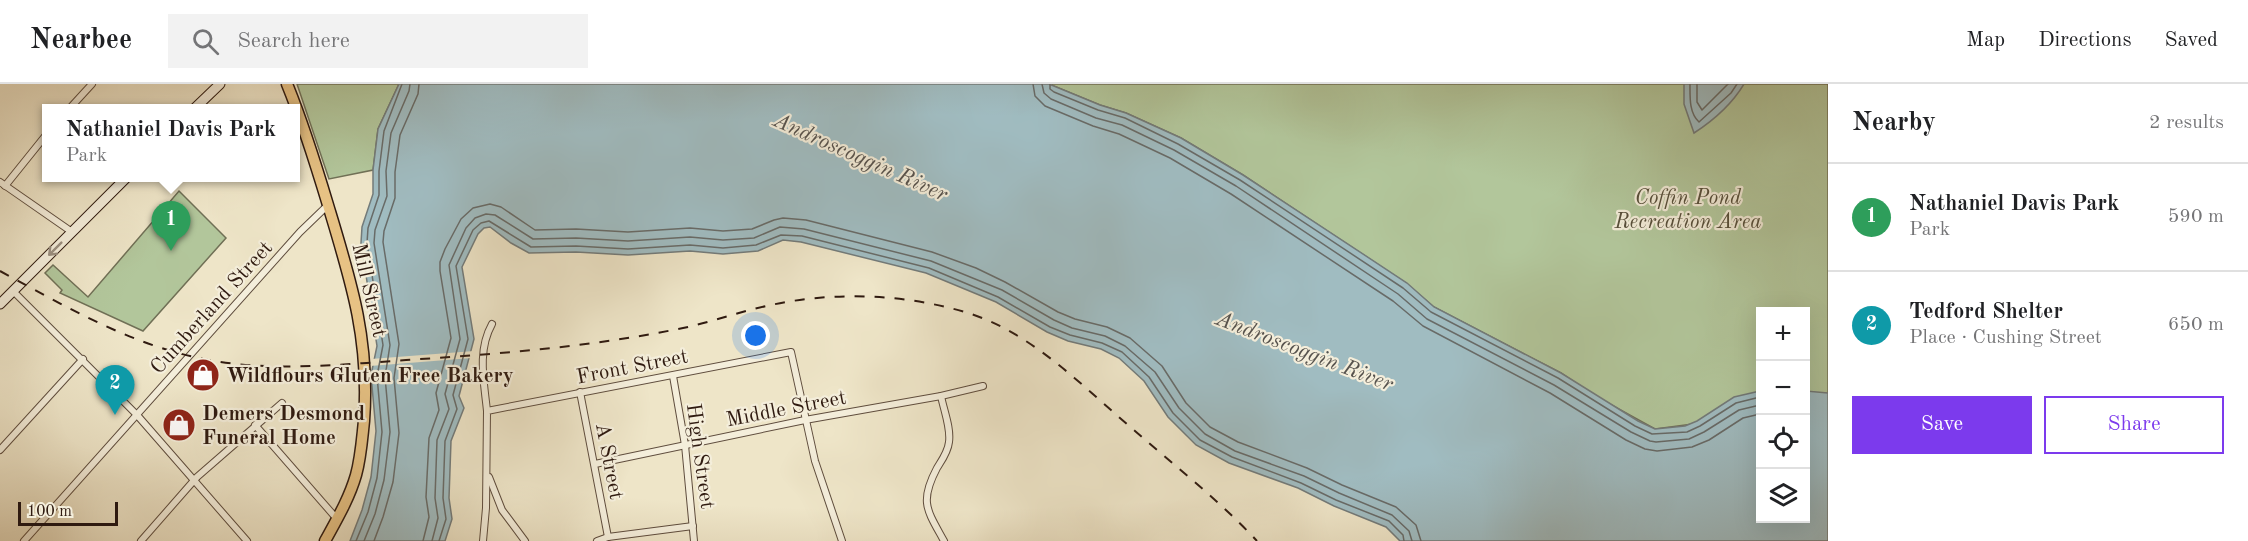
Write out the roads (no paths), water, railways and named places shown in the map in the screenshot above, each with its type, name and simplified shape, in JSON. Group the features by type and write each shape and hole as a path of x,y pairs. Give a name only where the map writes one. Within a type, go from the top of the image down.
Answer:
{"highway":[{"name":"Mill Street","path":"287,84 293,104"},
{"name":"Mill Street","path":"300,124 328,205 358,308 366,379 359,464 350,495 325,541"}],"main road":[{"path":"199,104 220,84"},
{"path":"0,304 121,182"}],"street":[{"path":"74,104 92,84"},
{"path":"42,139 2,184 72,232"},
{"name":"Cumberland Street","path":"24,541 300,232 328,205"},
{"path":"13,291 137,415 246,541"},
{"path":"483,541 487,472 482,356 492,324"},
{"name":"Front Street","path":"486,411 791,352 805,420"},
{"path":"0,450 83,359"},
{"name":"High Street","path":"673,376 685,445 694,541"},
{"name":"Middle Street","path":"595,464 983,386"},
{"name":"A Street","path":"580,392 608,537"},
{"path":"941,396 949,433 948,446 929,483 926,496 929,512 944,541"},
{"path":"141,541 194,480 282,403"},
{"path":"805,420 817,469 842,541"},
{"path":"255,426 337,519"},
{"path":"487,472 502,510 525,541"},
{"path":"597,541 608,537 693,526"}],"water":[{"name":"Androscoggin River","path":"399,84 1049,84 1126,113 1181,138 1243,175 1407,283 1434,307 1561,373 1638,421 1655,429 1685,426 1697,421 1734,397 1756,392 1756,523 1810,523 1810,391 1828,393 1828,541 1400,541 1386,527 1334,506 1298,488 1229,463 1196,445 1168,417 1144,381 1119,358 1101,349 1068,341 1047,332 996,302 926,273 801,242 783,240 758,251 723,254 690,251 628,255 576,252 529,253 490,227 484,228 478,234 462,267 474,339 459,396 464,408 451,441 449,498 452,519 445,541 350,541 371,477 376,431 371,375 377,346 361,243 362,227 373,194 373,170 378,129"},
{"path":"1684,84 1744,84 1722,111 1694,133 1684,104"}],"railway":[{"path":"0,271 94,321 143,342 194,357 246,365 353,364 577,345 678,329 759,308 820,298 845,296 895,298 944,307 992,322 1057,363 1198,484 1257,541"}],"place":[{"name":"Nathaniel Davis Park","path":"171,251"},
{"name":"Wildflours Gluten Free Bakery","path":"203,375"},
{"name":"Tedford Shelter","path":"115,415"},
{"name":"Demers Desmond Funeral Home","path":"179,425"}],"park label":[{"name":"Coffin Pond Recreation Area","path":"1688,209"}]}
